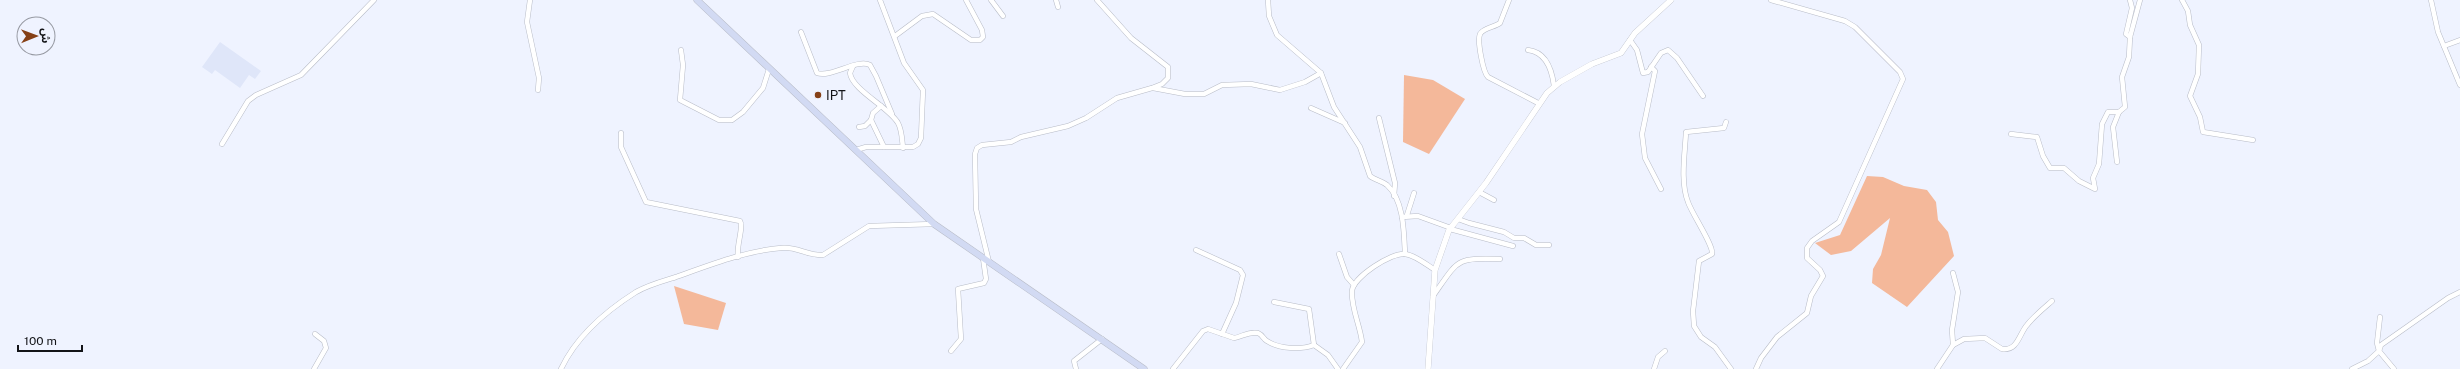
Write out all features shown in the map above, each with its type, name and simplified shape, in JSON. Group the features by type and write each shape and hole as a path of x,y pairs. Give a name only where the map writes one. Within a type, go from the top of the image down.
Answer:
{"main road":[{"path":"697,0 934,224 1144,369"}],"street":[{"path":"222,144 250,99 300,75 374,0"},
{"path":"530,0 526,22 539,78 538,90"},
{"path":"856,150 884,147 904,148 915,146 921,140 924,94 922,88 906,67 881,0"},
{"path":"895,36 922,16 932,14 971,40 980,40 983,37 982,30 966,0"},
{"path":"992,0 1003,16"},
{"path":"1056,0 1058,7"},
{"path":"951,351 961,339 958,289 984,284 986,279 986,260 975,205 975,154 979,147 1010,143 1021,137 1068,126 1086,118 1117,98 1152,88 1164,83 1168,78 1169,68 1131,38 1097,0"},
{"path":"1268,0 1269,16 1277,35 1321,73 1331,100 1360,147 1370,176 1386,185 1394,196 1404,216"},
{"path":"1509,0 1500,23 1483,31 1480,35 1479,47 1484,73 1488,77 1538,103"},
{"path":"1428,369 1435,270 1440,251 1451,228 1479,192 1538,103 1554,86 1596,62 1619,55 1638,29 1671,0"},
{"path":"1756,369 1761,358 1777,337 1807,313 1811,296 1823,276 1820,270 1807,258 1807,248 1816,238 1839,222 1904,79 1900,72 1862,34 1845,20 1771,0"},
{"path":"2130,0 2132,8 2126,34 2130,37"},
{"path":"2117,162 2113,131 2119,112 2125,107 2122,77 2129,57 2130,37 2140,0"},
{"path":"2182,0 2188,11 2190,25 2199,45 2198,74 2190,96 2200,117 2203,132 2253,140"},
{"path":"2431,0 2435,24 2460,85"},
{"path":"800,32 817,73 865,63 870,65 899,126 904,148"},
{"path":"1630,40 1637,50 1643,73 1647,73 1661,53 1670,51 1688,73 1703,96"},
{"path":"2444,46 2460,40"},
{"path":"680,50 683,65 680,100 723,121 732,120 743,112 764,86 769,69"},
{"path":"1528,50 1540,54 1550,67 1554,86"},
{"path":"853,66 850,73 853,81 892,114"},
{"path":"1652,67 1655,71 1642,134 1645,158 1661,189"},
{"path":"1152,88 1184,94 1204,94 1222,85 1251,84 1280,90 1305,82 1321,73"},
{"path":"859,127 865,126 871,120 873,114 882,106"},
{"path":"1311,108 1346,124"},
{"path":"2011,134 2037,137 2042,153 2050,168 2064,168 2079,181 2095,189 2093,178 2099,163 2103,119 2108,112 2119,112"},
{"path":"1379,118 1394,183 1394,196"},
{"path":"871,120 884,147"},
{"path":"1726,122 1724,128 1686,132 1685,189 1696,222 1706,235 1712,251 1712,254 1699,261 1693,311 1694,326 1701,337 1715,347 1731,369"},
{"path":"621,133 621,147 646,202 740,221 742,226 736,245 738,257"},
{"path":"1479,192 1494,200"},
{"path":"1405,254 1404,216 1414,193"},
{"path":"1404,216 1418,216 1451,228 1513,246"},
{"path":"1458,219 1469,224 1504,232 1514,238 1524,238 1536,245 1549,245"},
{"path":"560,369 569,353 587,332 636,292 738,257 787,247 823,255 869,226 934,224"},
{"path":"1196,250 1240,270 1243,275 1236,303 1222,334"},
{"path":"1339,254 1347,270 1347,277 1354,285"},
{"path":"1343,369 1362,342 1353,301 1354,285 1373,268 1394,256 1405,254 1435,270"},
{"path":"1432,298 1460,261 1468,259 1500,259"},
{"path":"1953,345 1952,330 1958,292 1954,273"},
{"path":"2352,369 2368,361 2379,351 2380,346 2384,342 2448,298 2460,292"},
{"path":"1937,369 1953,345 1964,338 1980,337 1990,339 2002,349 2010,348 2018,342 2027,325 2052,300"},
{"path":"1274,302 1309,309 1314,345"},
{"path":"2380,317 2377,343 2379,351 2394,369"},
{"path":"1173,369 1203,331 1210,329 1234,338 1243,334 1261,334 1268,342 1278,346 1298,348 1314,345 1328,355 1338,369"},
{"path":"314,369 326,348 324,341 315,334"},
{"path":"1076,369 1074,361 1102,339"},
{"path":"1654,369 1658,357 1665,351"}],"shaded area":[{"path":"220,42 261,71 255,79 249,75 240,88 215,70 212,74 202,67"},
{"path":"1404,75 1433,80 1465,99 1429,154 1403,142"},
{"path":"1867,176 1883,177 1904,186 1927,190 1936,202 1938,220 1948,232 1954,256 1907,307 1872,283 1873,269 1881,255 1890,218 1851,251 1831,255 1815,243 1840,235"},
{"path":"674,286 726,303 718,330 684,324"}],"place":[{"name":"IPT","path":"818,95"}]}
